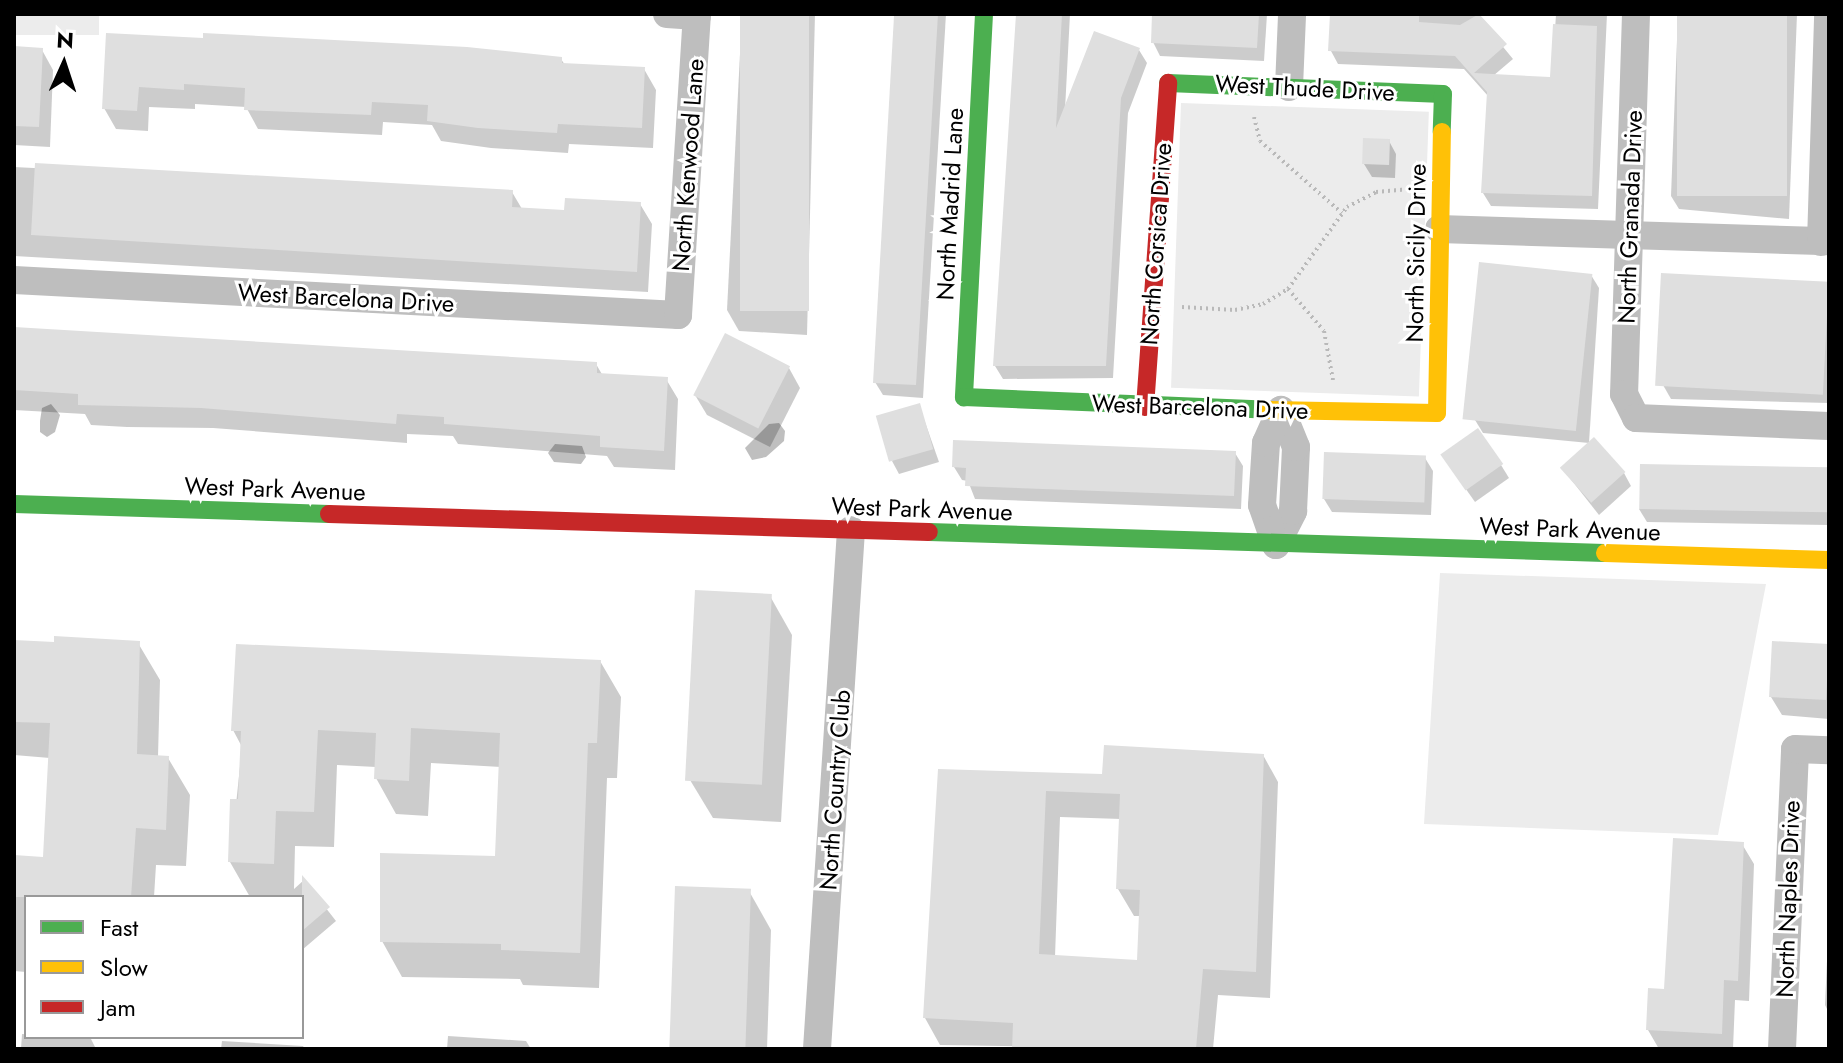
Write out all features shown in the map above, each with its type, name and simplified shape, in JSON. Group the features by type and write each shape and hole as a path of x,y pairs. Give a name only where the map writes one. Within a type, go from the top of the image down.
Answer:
{"street":[{"path":"667,14 697,15"},
{"name":"North Madrid Lane","path":"964,397 984,14"},
{"path":"1289,87 1292,14"},
{"name":"North Granada Drive","path":"1636,14 1624,394 1636,418 1829,426"},
{"path":"1439,229 1825,242 1828,14"},
{"name":"North Kenwood Lane","path":"678,315 697,15"},
{"name":"West Thude Drive","path":"1168,82 1443,94"},
{"name":"North Corsica Drive","path":"1145,407 1168,82"},
{"name":"North Sicily Drive","path":"1437,413 1443,94"},
{"name":"West Barcelona Drive","path":"14,280 678,315"},
{"name":"West Barcelona Drive","path":"964,397 1145,407 1437,413"},
{"path":"1276,545 1262,505 1266,443 1281,410"},
{"name":"West Park Avenue","path":"14,504 1829,560"},
{"name":"North Country Club","path":"817,1049 851,530"},
{"name":"North Naples Drive","path":"1782,1049 1795,749 1829,750"}],"path":[{"path":"1254,117 1260,141 1343,213"},
{"path":"1152,305 1235,310 1263,304 1288,289 1343,213 1376,192 1442,192"},
{"path":"1288,289 1324,331 1332,357 1333,386"}],"shaded area":[{"path":"14,14 99,14 99,35 14,35"},
{"path":"1181,103 1429,112 1419,396 1171,388"},
{"path":"51,404 60,415 55,432 47,437 40,432 40,421 42,408"},
{"path":"779,423 785,431 784,441 766,457 752,460 745,448 769,424"},
{"path":"555,444 582,446 586,457 581,464 554,462 548,453"},
{"path":"1440,573 1766,584 1718,835 1424,824"}],"building":[{"path":"740,14 809,14 809,311 740,311"},
{"path":"938,14 916,385 873,383 894,16"},
{"path":"1016,14 1062,14 1056,128 1094,31 1140,48 1121,98 1106,366 993,366"},
{"path":"1152,14 1259,14 1257,48 1151,43"},
{"path":"1330,14 1419,14 1419,22 1460,25 1479,14 1507,44 1474,73 1550,77 1553,24 1597,26 1592,196 1481,193 1487,92 1455,56 1328,51"},
{"path":"1677,14 1787,14 1787,196 1677,196"},
{"path":"106,33 203,38 203,33 467,47 562,57 562,63 645,67 642,128 558,124 557,133 478,128 427,121 428,105 372,102 371,115 244,110 245,88 184,84 184,90 139,87 137,111 102,109"},
{"path":"14,46 43,48 39,127 14,126"},
{"path":"1363,138 1390,139 1389,165 1362,164"},
{"path":"35,163 513,190 512,207 564,210 565,198 641,202 637,272 31,235"},
{"path":"1479,262 1592,274 1576,431 1462,419"},
{"path":"1661,273 1829,282 1823,395 1655,386"},
{"path":"14,327 597,362 597,373 668,377 664,451 600,447 600,436 444,424 444,417 397,414 396,424 201,408 78,405 78,394 14,390"},
{"path":"725,333 790,366 758,429 693,395"},
{"path":"920,403 933,449 889,462 876,416"},
{"path":"1478,428 1503,464 1466,490 1440,454"},
{"path":"1594,437 1625,472 1591,503 1560,468"},
{"path":"953,440 1236,451 1234,496 965,486 966,468 952,467"},
{"path":"1324,452 1426,456 1424,503 1322,499"},
{"path":"1640,464 1829,467 1828,512 1639,509"},
{"path":"695,590 772,594 762,785 685,781"},
{"path":"54,636 140,641 137,754 169,756 166,830 136,828 131,895 14,897 14,855 43,857 50,723 14,722 14,640 54,642"},
{"path":"1772,641 1829,644 1826,700 1769,697"},
{"path":"236,644 601,660 597,743 588,743 580,953 501,950 501,944 380,942 380,853 495,856 500,733 411,728 409,781 374,779 376,733 318,730 314,812 276,811 274,864 228,862 230,799 238,799 241,731 231,731"},
{"path":"1104,745 1264,754 1256,972 1203,969 1196,1049 1012,1049 1013,1023 923,1018 938,769 1102,774","holes":["1046,791 1120,794 1116,889 1140,890 1137,960 1039,954"]},
{"path":"1673,838 1744,842 1738,981 1724,980 1722,1034 1646,1030 1648,988 1664,989"},
{"path":"302,875 330,907 304,929 304,895"},
{"path":"675,886 751,889 745,1049 669,1049"}],"traffic: fast":[{"path":"984,14 964,397 1269,410"},
{"path":"1168,83 1443,94 1442,132"},
{"path":"14,504 329,514"},
{"path":"929,532 1605,553"}],"traffic: slow":[{"path":"1269,410 1437,413 1442,132"},
{"path":"1605,553 1829,560"}],"traffic: jam":[{"path":"1145,407 1168,83"},
{"path":"329,514 929,532"}]}
